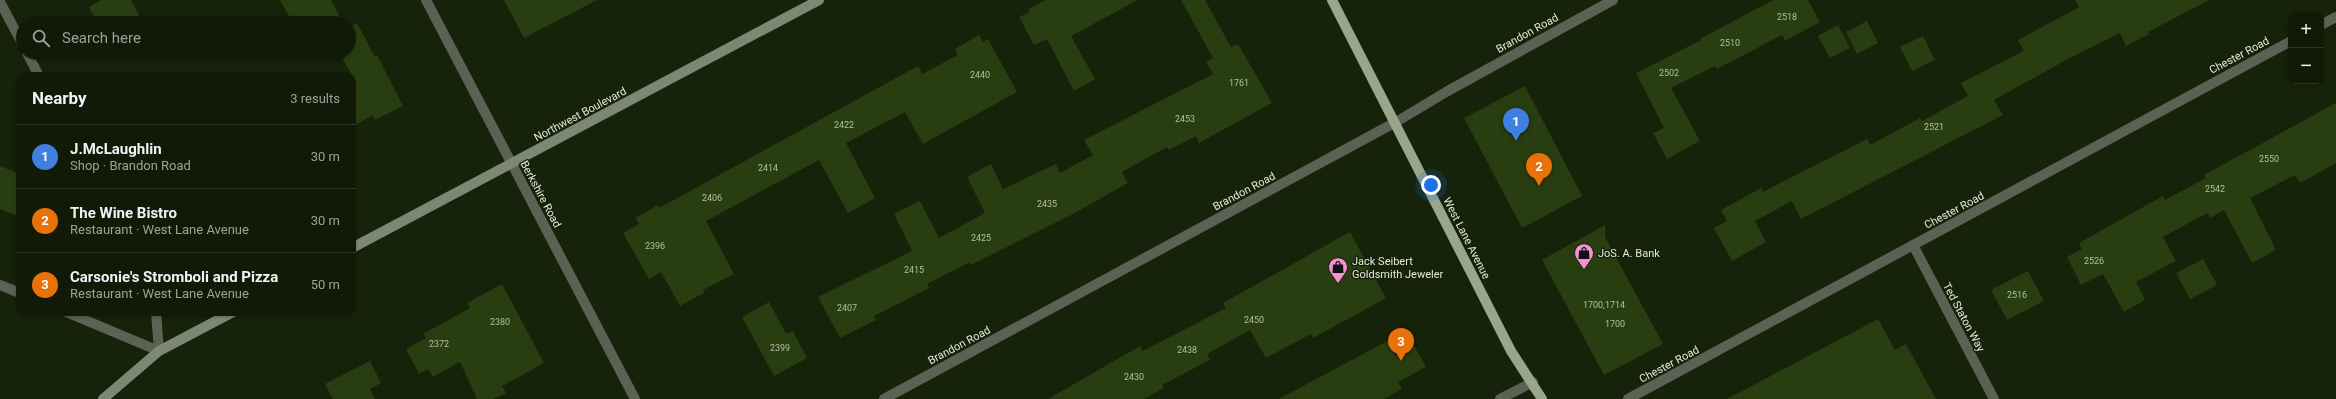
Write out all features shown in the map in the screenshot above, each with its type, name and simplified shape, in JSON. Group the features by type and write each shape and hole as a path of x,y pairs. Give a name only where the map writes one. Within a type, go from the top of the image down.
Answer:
{"main road":[{"name":"Northwest Boulevard","path":"356,246 820,0"},
{"name":"West Lane Avenue","path":"1332,0 1512,350 1533,382 1542,399"},
{"path":"103,399 159,351 225,316"}],"street":[{"name":"Berkshire Road","path":"426,0 635,399"},
{"name":"Brandon Road","path":"884,399 1396,122 1446,92 1613,0"},
{"path":"0,2 16,32"},
{"path":"2324,23 2336,17"},
{"name":"Chester Road","path":"1628,399 2288,43"},
{"path":"31,60 37,72"},
{"name":"Ted Staton Way","path":"1913,245 1994,399"},
{"path":"0,285 16,291"},
{"path":"76,316 159,351 156,316"},
{"path":"1500,399 1533,382"}],"building":[{"path":"101,0 131,0 139,16 94,16 89,7"},
{"path":"280,0 331,0 339,16 289,16"},
{"path":"504,0 597,0 524,38"},
{"path":"1045,0 1138,0 1071,36 1095,79 1074,91 1047,39 1034,45 1019,17 1030,12 1028,9"},
{"path":"1181,0 1205,0 1231,47 1238,44 1272,103 1199,143 1196,136 1169,150 1167,147 1122,172 1128,183 1073,214 971,265 970,262 927,284 929,288 874,316 876,320 840,338 818,297 912,251 894,214 920,201 939,238 985,213 967,177 991,164 1003,189 1056,164 1060,173 1093,155 1084,140 1213,74 1206,62 1213,58"},
{"path":"1773,0 1808,0 1820,22 1785,41 1782,35 1717,69 1715,66 1671,88 1700,141 1667,159 1653,133 1664,128 1636,73 1701,40 1700,39"},
{"path":"2075,0 2209,0 2148,32 2149,34 2126,46 2120,33 2068,59 1994,100 2003,115 1801,219 1792,201 1755,221 1766,242 1732,261 1714,228 1727,221 1721,210 1761,188 1763,192 1867,139 1870,145 1920,118 1922,121 1968,96 1961,83 2024,51 2018,40 2079,7"},
{"path":"1867,21 1878,43 1857,54 1846,32"},
{"path":"356,24 375,57 377,55 403,106 375,120 373,115 356,125 356,72 350,72 344,60 356,60"},
{"path":"1838,25 1850,48 1830,58 1818,36"},
{"path":"979,35 983,42 988,39 1017,92 923,144 905,112 846,143 875,198 848,213 819,160 706,221 734,274 703,290 704,293 680,306 661,272 649,279 623,233 639,224 635,218 658,205 659,208 918,66 922,74 958,55 955,49"},
{"path":"1923,36 1935,60 1912,71 1900,47"},
{"path":"1525,86 1582,196 1522,228 1464,118"},
{"path":"2336,103 2336,163 2300,183 2295,175 2250,198 2276,250 2252,263 2224,210 2210,218 2207,213 2163,237 2176,261 2136,282 2145,300 2124,312 2103,274 2081,285 2067,257 2082,249 2079,243 2163,196 2165,200 2206,178 2204,175"},
{"path":"0,166 16,172 16,215 0,209"},
{"path":"1605,225 1605,237 1663,344 1604,375 1542,260"},
{"path":"1350,232 1386,298 1313,338 1311,334 1266,358 1250,330 1207,354 1210,360 1162,385 1164,388 1144,399 1048,399 1140,346 1143,351 1226,308 1223,303"},
{"path":"2203,259 2217,285 2190,299 2176,273"},
{"path":"2028,271 2044,301 2007,320 1991,290"},
{"path":"502,284 544,363 502,386 506,393 493,399 477,399 460,362 433,377 428,369 419,374 406,349 426,338 423,334 470,308 467,303"},
{"path":"769,302 786,334 793,331 807,358 774,376 742,317"},
{"path":"1878,319 1895,350 1906,344 1936,399 1727,399"},
{"path":"1406,331 1426,367 1398,382 1402,389 1384,399 1279,399"},
{"path":"370,361 381,383 370,389 375,399 333,399 325,384"}],"place":[{"name":"J.McLaughlin","path":"1516,141"},
{"name":"The Wine Bistro","path":"1539,186"},
{"name":"JoS. A. Bank","path":"1584,270"},
{"name":"Jack Seibert Goldsmith Jeweler","path":"1338,284"},
{"name":"Carsonie's Stromboli and Pizza","path":"1401,361"}]}
